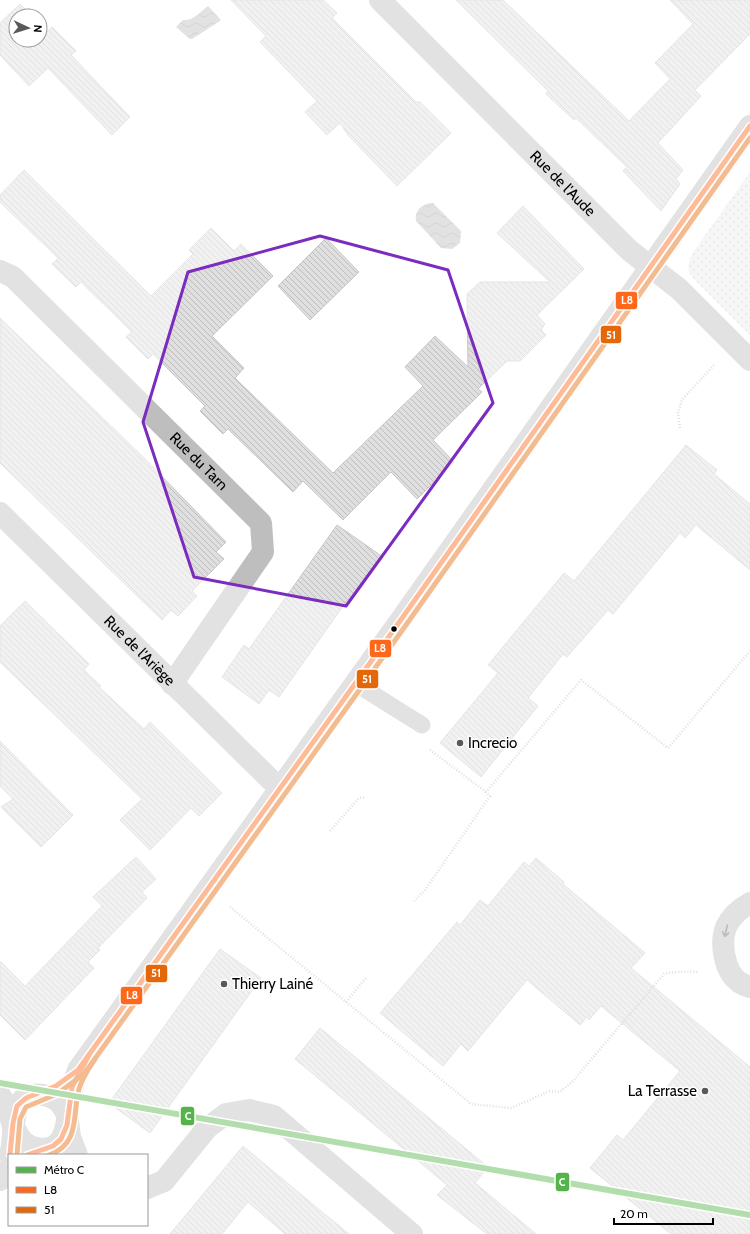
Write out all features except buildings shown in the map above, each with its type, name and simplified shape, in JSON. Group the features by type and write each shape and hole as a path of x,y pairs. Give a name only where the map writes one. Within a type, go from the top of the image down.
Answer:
{"street":[{"name":"Rue de l'Aude","path":"380,0 629,250 679,289 750,360"},
{"path":"10,1154 13,1145 15,1111 23,1100 34,1094 52,1089 78,1070 355,683 750,126"},
{"name":"Rue du Tarn","path":"0,271 13,277 261,523 264,552 172,684"},
{"name":"Rue de l'Ariège","path":"0,513 172,684 280,788"},
{"path":"744,984 728,967 723,948 726,927 739,909 750,903"},
{"path":"78,1070 69,1103 68,1119 70,1137 78,1154"},
{"path":"0,1088 52,1096 62,1104 68,1119 64,1135 55,1145 38,1151"},
{"path":"0,1095 8,1110 13,1127 20,1140 38,1151 60,1154"},
{"path":"148,1188 164,1181 207,1128 226,1114 249,1110 274,1116 412,1234"}],"lane":[{"path":"355,683 422,725"}],"path":[{"path":"680,428 678,413 682,400 733,343"},
{"path":"486,792 581,680 668,748 750,651"},
{"path":"414,901 425,890 490,796 424,745"},
{"path":"330,831 358,798 366,797"},
{"path":"208,888 471,1104 511,1108 550,1090 560,1092 664,974 670,971 679,973 696,972 744,984"},
{"path":"346,1002 366,978"}],"highlighted area":[{"path":"320,236 448,270 493,403 346,606 194,577 143,422 188,272"}],"shaded area":[{"path":"750,172 750,335 691,276 688,266 694,251"}],"water":[{"path":"208,6 221,20 220,21 192,39 176,27 183,20 193,18"},
{"path":"433,203 461,231 460,243 452,249 441,248 416,221 416,214 418,210 426,204"}],"metro line":[{"name":"C","path":"0,1083 750,1215"}],"transit line":[{"name":"L8","path":"10,1154 13,1123 17,1106 26,1098 56,1086 78,1070 400,621 750,126"},
{"name":"51","path":"17,1154 20,1119 26,1107 57,1094 84,1074 406,625 750,138"},
{"name":"L8","path":"30,1154 53,1146 61,1139 67,1125 72,1087 89,1055"},
{"name":"51","path":"51,1154 66,1144 71,1136 80,1085 95,1059"}],"place":[{"name":"Increcio","path":"460,743"},
{"name":"Thierry Lainé","path":"224,984"},
{"name":"La Terrasse","path":"705,1091"}]}
